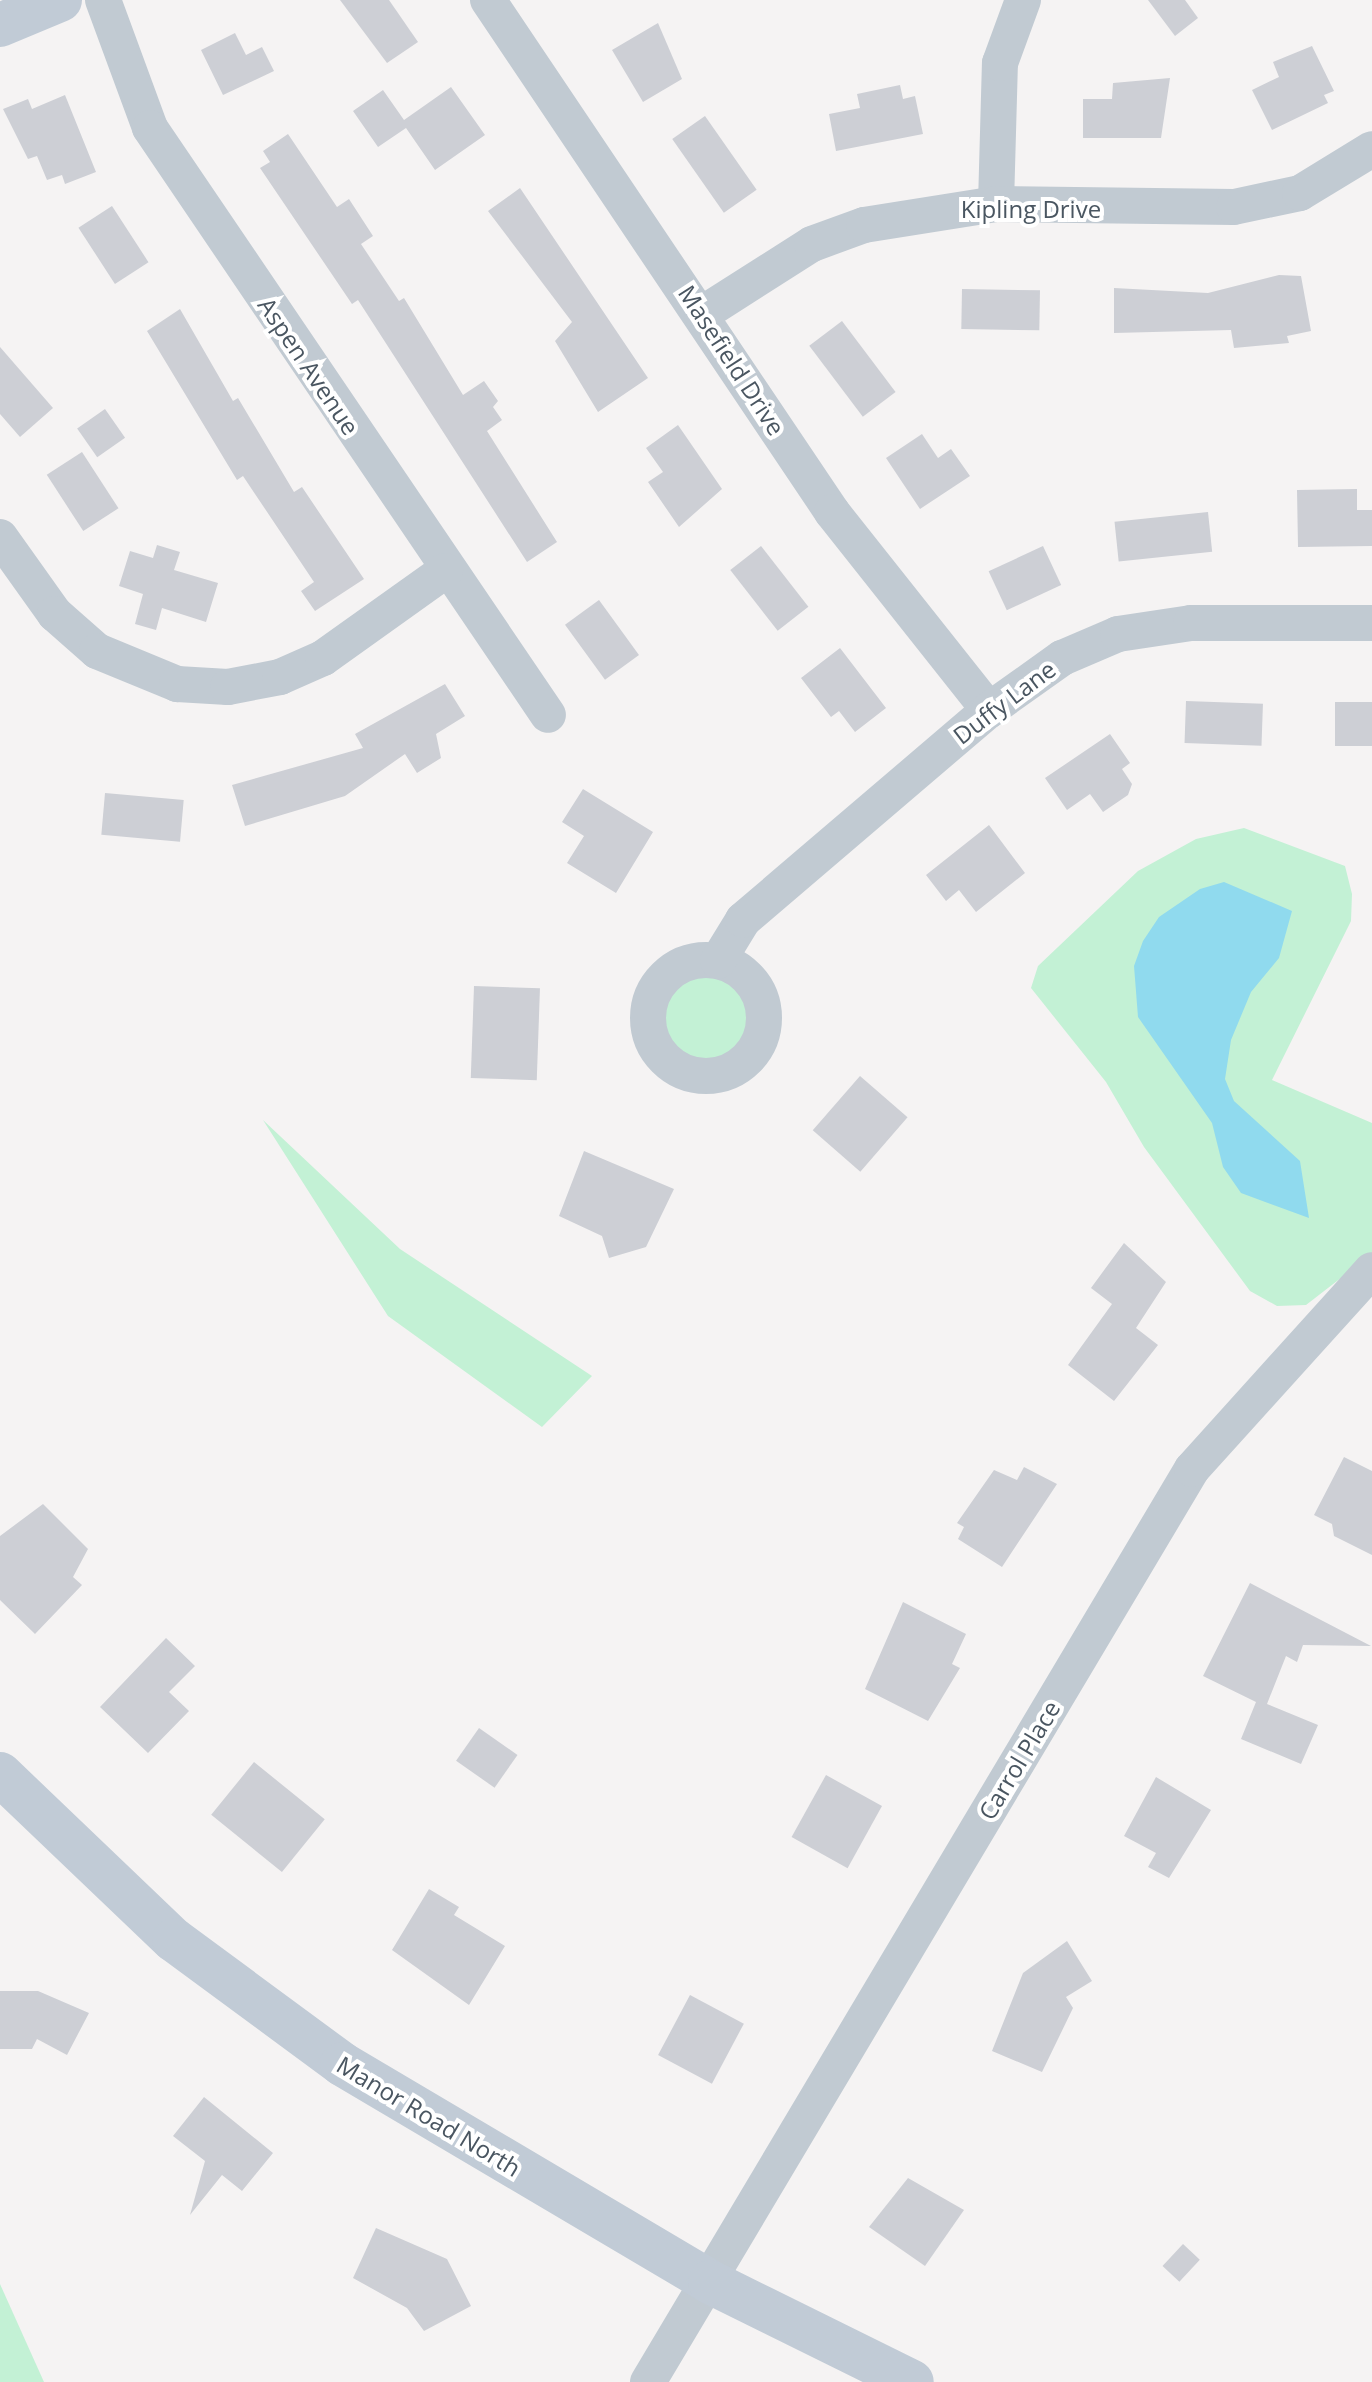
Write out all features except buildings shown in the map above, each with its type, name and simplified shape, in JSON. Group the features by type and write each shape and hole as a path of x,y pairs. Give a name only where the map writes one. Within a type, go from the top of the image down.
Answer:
{"street":[{"path":"0,25 60,0"},
{"name":"Aspen Avenue","path":"103,0 150,128 445,571 548,715"},
{"name":"Masefield Drive","path":"488,0 702,314 832,512 989,710"},
{"path":"996,204 1000,63 1023,0"},
{"name":"Kipling Drive","path":"702,314 812,244 921,211 996,204 1234,207 1300,193 1372,149"},
{"path":"0,537 55,614 97,651 177,684 228,687 280,677 323,658 445,571"},
{"name":"Duffy Lane","path":"718,961 743,920 989,710 1062,658 1118,634 1191,623 1372,623"},
{"name":"Carrol Place","path":"648,2382 1192,1469 1372,1270"},
{"name":"Manor Road North","path":"2,1781 174,1940 342,2064 710,2282 912,2382"}],"green space":[{"path":"1244,828 1345,866 1352,894 1351,921 1272,1080 1372,1123 1372,1254 1306,1305 1277,1306 1250,1291 1144,1147 1106,1082 1031,988 1038,966 1138,871 1196,839"},
{"path":"706,971 724,975 740,985 750,1001 754,1019 750,1037 740,1053 724,1063 706,1067 688,1063 672,1053 662,1037 658,1019 662,1001 672,985 688,975"},
{"path":"263,1120 400,1249 592,1376 542,1427 388,1316"},
{"path":"0,2284 44,2382 0,2382"}],"water":[{"path":"1224,882 1292,911 1279,958 1251,992 1231,1040 1225,1079 1234,1101 1300,1161 1309,1218 1241,1193 1223,1167 1212,1123 1138,1017 1134,966 1143,941 1159,917 1200,889"}]}
